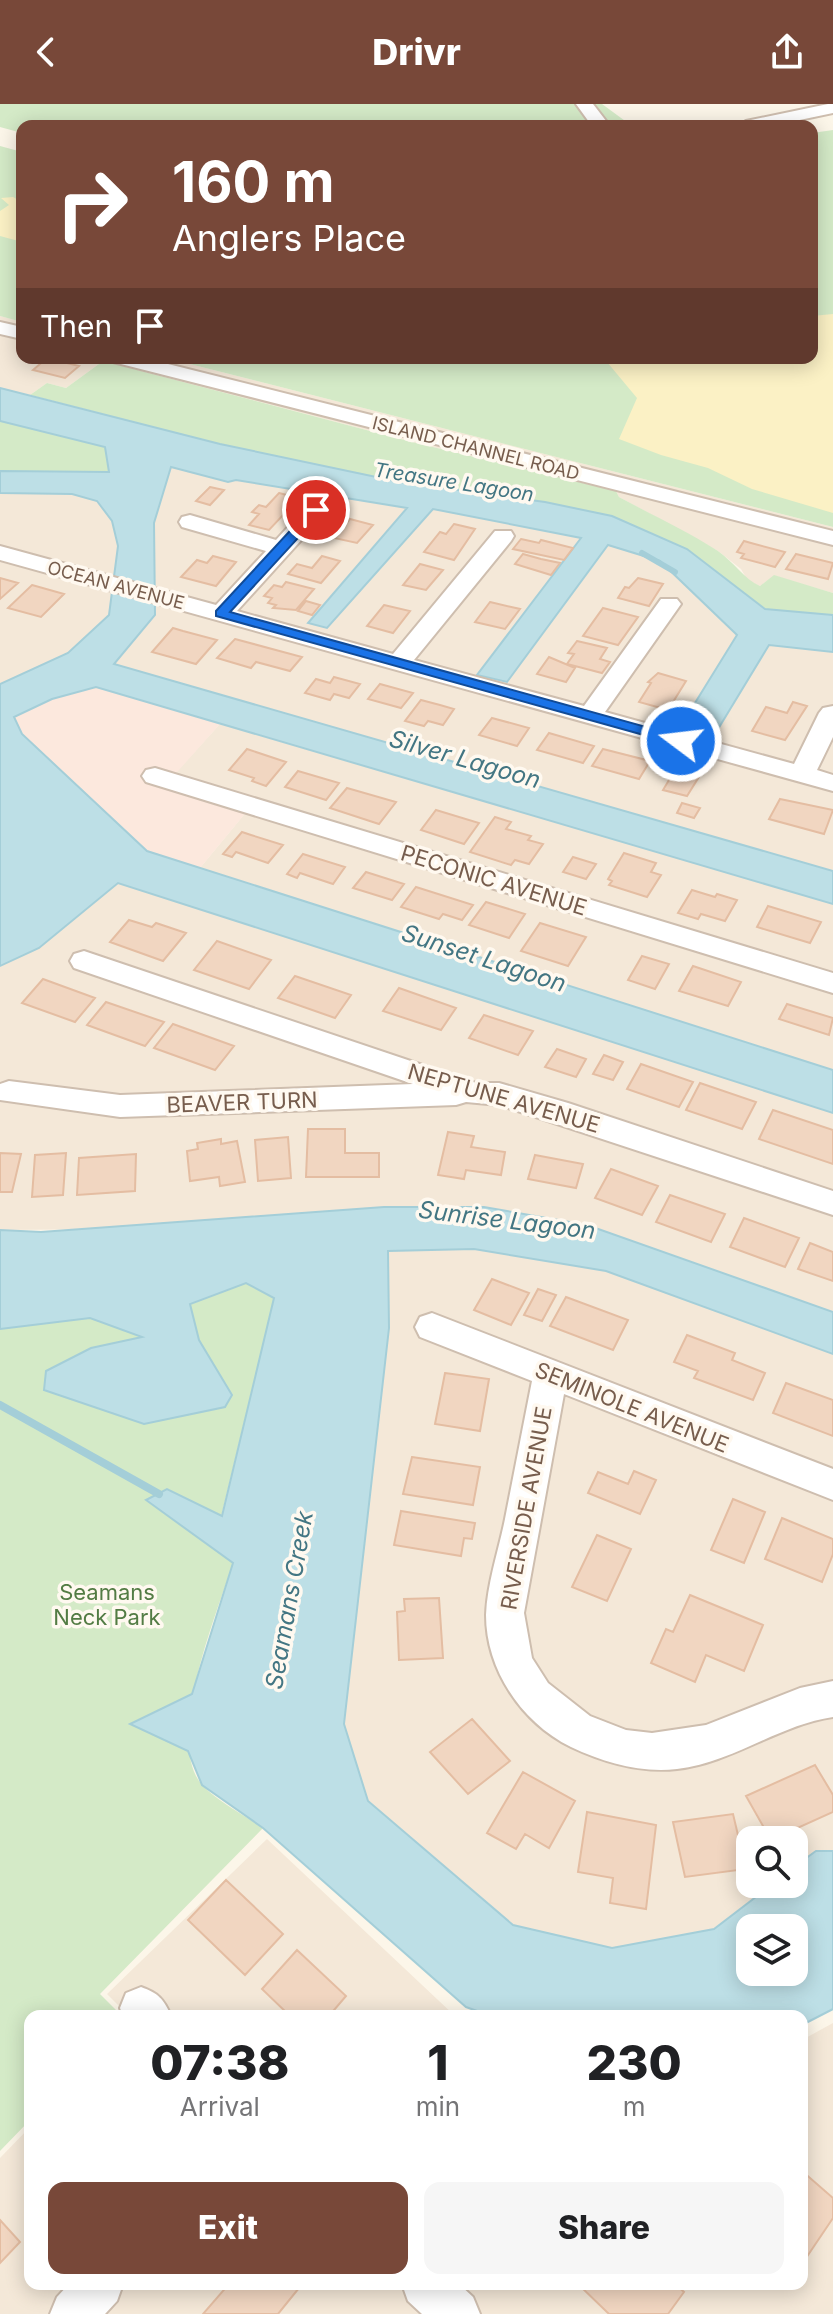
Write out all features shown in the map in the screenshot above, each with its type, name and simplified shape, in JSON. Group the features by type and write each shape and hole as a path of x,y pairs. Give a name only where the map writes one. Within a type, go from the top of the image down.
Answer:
{"street":[{"path":"584,104 596,120"},
{"path":"775,120 833,108"},
{"name":"ISLAND CHANNEL ROAD","path":"144,364 833,538"},
{"path":"221,614 316,510"},
{"path":"190,522 281,548"},
{"path":"398,663 503,536"},
{"name":"OCEAN AVENUE","path":"0,553 833,783"},
{"path":"590,716 669,604"},
{"path":"802,775 832,713"},
{"name":"PECONIC AVENUE","path":"155,776 833,983"},
{"name":"NEPTUNE AVENUE","path":"84,961 475,1094 499,1094 568,1114 833,1203"},
{"name":"BEAVER TURN","path":"9,1092 120,1106 475,1094"},
{"name":"SEMINOLE AVENUE","path":"432,1327 833,1485"},
{"name":"RIVERSIDE AVENUE","path":"551,1374 505,1613 509,1648 518,1672 538,1699 591,1738 621,1749 668,1752 705,1745 813,1701 833,1699"},
{"path":"74,2314 95,2290"},
{"path":"431,2290 456,2314"}],"shaded area":[{"path":"0,316 16,320 16,364 99,364 66,388 47,383 30,395 0,388"},
{"path":"114,364 190,364 833,527 833,593 774,576 760,586 748,581 741,569 718,551 619,497 616,491 412,442"},
{"path":"171,467 228,482 236,480 408,508 308,622 327,628 433,509 582,538 478,674 507,682 609,545 660,561 737,636 682,724 715,734 769,645 833,652 833,871 114,664 155,615 154,523"},
{"path":"0,493 72,494 98,501 112,521 118,546 109,615 68,653 0,684"},
{"path":"96,687 220,724 171,779 253,804 200,868 147,851 22,734 14,717 52,699"},
{"path":"220,724 833,904 833,1070 200,868 252,805 170,779"},
{"path":"118,883 833,1113 833,1312 587,1225 0,1230 0,966 39,948"},
{"path":"474,1249 606,1271 833,1354 833,1851 816,1851 808,1857 808,1826 736,1826 736,1898 755,1898 714,1929 613,1948 513,1926 368,1801 344,1724 389,1328 388,1251"},
{"path":"267,1839 449,2010 123,2010 107,1994"},
{"path":"833,2023 833,2314 0,2314 0,2158 24,2133 24,2290 808,2290 808,2037"}],"green space":[{"path":"0,104 602,104 624,120 16,120 16,131 0,127"},
{"path":"833,130 833,527 190,364 818,364 818,132"},
{"path":"0,146 16,150 16,320 0,316"},
{"path":"99,364 114,364 412,442 616,491 619,497 718,551 760,586 774,575 833,593 833,615 765,609 687,549 612,516 545,502 400,482 220,444 30,395 47,383 66,388"},
{"path":"0,421 105,447 109,472 0,471"},
{"name":"Seamans Neck Park","path":"246,1283 274,1298 221,1517 167,1489 147,1500 233,1563 197,1677 189,1740 192,1766 203,1786 263,1828 100,1994 116,2010 24,2010 24,2126 0,2151 0,1329 90,1318 144,1337 91,1348 44,1390 144,1424 225,1407 232,1395 199,1340 189,1304"}],"sand":[{"path":"1,198 16,199 16,240 0,236 0,211 9,205"},
{"path":"833,314 833,513 752,489 708,468 619,439 637,398 609,364 818,364 818,315"}],"water":[{"path":"0,388 220,444 400,482 545,502 612,516 687,549 765,609 833,615 833,652 769,645 715,734 682,724 737,635 660,561 608,545 507,682 477,675 581,538 433,509 327,628 308,623 407,508 236,480 228,482 171,467 154,523 155,615 114,664 833,871 833,904 96,687 52,699 14,717 22,734 147,851 833,1070 833,1113 118,883 39,948 0,966 0,684 68,653 109,615 118,546 112,521 97,501 72,494 0,493 0,471 109,472 105,447 0,421"},
{"path":"384,1207 484,1207 587,1225 833,1312 833,1354 606,1271 474,1249 388,1251 389,1328 344,1724 368,1801 513,1925 612,1948 714,1929 755,1898 808,1898 808,1857 816,1851 833,1851 833,2009 808,2022 808,2010 474,2010 466,2007 263,1828 202,1785 188,1751 130,1724 192,1694 233,1563 146,1500 167,1489 222,1516 274,1298 246,1283 190,1304 199,1340 232,1395 225,1407 144,1424 44,1390 46,1371 91,1348 142,1337 90,1318 0,1329 0,1230 41,1232"}],"building":[{"path":"40,364 79,366 65,378 33,370"},
{"path":"210,487 224,490 210,505 196,501"},
{"path":"279,493 299,498 269,530 249,525 259,514 252,512 259,505 266,507"},
{"path":"350,519 373,525 357,543 334,538"},
{"path":"454,524 475,529 454,560 424,552 440,532 446,534"},
{"path":"521,539 539,543 541,540 573,548 564,560 513,549"},
{"path":"744,541 785,552 775,567 741,558 744,554 737,552"},
{"path":"523,554 560,563 551,575 515,564"},
{"path":"796,554 833,563 828,579 786,569"},
{"path":"213,556 236,562 216,586 181,577 197,560 207,563"},
{"path":"322,556 340,561 321,583 288,574 297,564 312,568"},
{"path":"420,564 443,570 426,590 403,585"},
{"path":"0,578 18,583 0,599"},
{"path":"638,578 663,584 649,606 618,598 625,587 629,588"},
{"path":"286,582 314,589 296,610 273,608 276,605 268,603 272,598 264,596 274,585 282,587"},
{"path":"32,585 64,594 41,617 8,608"},
{"path":"306,601 320,605 312,615 298,611"},
{"path":"490,602 520,609 505,629 475,622"},
{"path":"384,605 410,611 393,633 367,626"},
{"path":"603,608 638,617 618,645 583,636"},
{"path":"173,628 217,640 196,664 152,652"},
{"path":"235,639 302,657 290,671 256,662 251,668 217,658"},
{"path":"577,641 607,648 600,659 610,662 602,673 567,664 574,654 568,653"},
{"path":"549,657 575,668 566,682 537,674"},
{"path":"658,673 686,681 668,710 639,702 651,683 648,682"},
{"path":"334,677 360,684 349,698 334,694 330,700 305,693 316,679 330,683"},
{"path":"380,684 413,693 401,708 368,699"},
{"path":"421,700 454,709 443,725 428,721 424,726 405,721"},
{"path":"793,702 807,706 785,740 752,731 766,707 787,713"},
{"path":"492,718 529,728 517,746 479,735"},
{"path":"549,733 594,746 583,763 537,750"},
{"path":"247,749 286,762 266,786 252,781 254,778 229,770"},
{"path":"603,749 650,761 639,779 592,766"},
{"path":"678,765 702,772 687,796 663,790"},
{"path":"298,771 339,783 326,800 285,787"},
{"path":"347,788 396,802 379,824 330,808"},
{"path":"780,799 833,810 824,834 769,819"},
{"path":"682,803 700,808 694,818 677,813"},
{"path":"436,810 479,823 464,844 421,830"},
{"path":"495,817 511,822 506,829 531,836 528,840 543,844 529,864 515,860 511,865 470,852"},
{"path":"242,832 283,845 268,863 236,852 232,857 223,854"},
{"path":"624,853 656,863 651,872 661,875 647,897 609,885 612,881 608,879"},
{"path":"303,854 345,867 333,884 300,873 297,878 287,874"},
{"path":"573,857 596,864 586,879 563,872"},
{"path":"366,872 404,884 392,900 353,888"},
{"path":"416,887 473,905 462,920 443,914 439,919 401,907"},
{"path":"692,890 737,900 725,921 701,914 698,919 678,913"},
{"path":"486,902 525,914 509,938 469,925"},
{"path":"768,906 821,922 810,943 757,927"},
{"path":"129,920 152,927 156,923 186,933 163,961 110,942"},
{"path":"540,923 586,937 568,966 521,951"},
{"path":"217,941 271,960 249,989 194,970"},
{"path":"642,956 669,964 655,989 628,980"},
{"path":"693,966 741,982 728,1006 679,991"},
{"path":"295,976 351,995 335,1018 278,998"},
{"path":"43,979 95,998 75,1022 22,1003"},
{"path":"399,988 456,1008 441,1030 383,1011"},
{"path":"106,1002 164,1022 145,1046 87,1025"},
{"path":"787,1004 833,1018 829,1035 779,1019"},
{"path":"484,1015 533,1031 518,1055 469,1038"},
{"path":"173,1024 234,1046 215,1070 154,1048"},
{"path":"557,1049 586,1059 576,1077 545,1067"},
{"path":"604,1055 623,1062 613,1080 593,1074"},
{"path":"641,1064 693,1082 679,1107 627,1089"},
{"path":"700,1083 756,1102 742,1129 686,1110"},
{"path":"773,1110 833,1130 833,1164 759,1139"},
{"path":"308,1129 345,1129 345,1153 379,1153 379,1177 306,1177"},
{"path":"448,1132 474,1136 471,1147 505,1152 501,1175 466,1170 464,1179 438,1175"},
{"path":"288,1137 291,1178 258,1181 255,1140"},
{"path":"221,1139 221,1144 237,1141 245,1182 220,1186 219,1177 190,1181 187,1151 198,1149 197,1143"},
{"path":"0,1153 21,1154 12,1192 0,1192"},
{"path":"66,1153 63,1195 32,1197 35,1155"},
{"path":"136,1154 135,1191 77,1195 79,1158"},
{"path":"535,1155 583,1164 576,1188 528,1179"},
{"path":"611,1169 658,1186 642,1215 595,1198"},
{"path":"670,1195 725,1214 711,1242 656,1222"},
{"path":"744,1218 799,1238 785,1267 730,1247"},
{"path":"810,1243 833,1252 833,1281 798,1269"},
{"path":"492,1279 529,1293 511,1325 474,1310"},
{"path":"538,1289 556,1295 542,1321 524,1315"},
{"path":"566,1297 628,1320 613,1350 550,1326"},
{"path":"687,1335 735,1353 732,1360 765,1373 753,1400 694,1378 698,1371 674,1362"},
{"path":"445,1373 489,1379 480,1431 435,1424"},
{"path":"786,1383 833,1400 833,1436 773,1413"},
{"path":"412,1457 480,1467 473,1505 403,1494"},
{"path":"634,1471 656,1480 640,1514 588,1493 598,1472 628,1484"},
{"path":"733,1499 765,1512 744,1563 711,1550"},
{"path":"401,1511 475,1523 472,1539 464,1538 461,1556 394,1545"},
{"path":"782,1518 833,1539 833,1554 822,1582 765,1559"},
{"path":"597,1535 631,1549 607,1601 572,1587"},
{"path":"690,1595 763,1625 744,1671 706,1655 695,1682 651,1663 666,1629 673,1632"},
{"path":"439,1598 443,1658 399,1660 397,1612 405,1611 404,1599"},
{"path":"472,1719 510,1761 468,1794 430,1752"},
{"path":"815,1765 833,1795 833,1812 802,1826 763,1826 746,1796"},
{"path":"523,1772 575,1801 549,1848 525,1834 516,1849 487,1833"},
{"path":"587,1812 656,1825 646,1909 610,1903 613,1878 578,1872"},
{"path":"733,1814 736,1870 685,1877 673,1822"},
{"path":"226,1880 283,1934 245,1975 188,1920"},
{"path":"297,1950 346,1996 334,2010 284,2010 262,1989"},
{"path":"808,2176 833,2198 833,2218 808,2255"},
{"path":"0,2220 20,2242 0,2263"},
{"path":"224,2290 297,2290 278,2314 203,2314"},
{"path":"584,2290 684,2292 668,2314 609,2314"}],"waterway":[{"name":"Treasure Lagoon","path":"642,553 675,572"},
{"path":"0,1405 159,1494"}],"route":[{"path":"316,510 221,614 681,741"}],"water label":[{"name":"Silver Lagoon","path":"465,759"},
{"name":"Sunset Lagoon","path":"484,958"},
{"name":"Sunrise Lagoon","path":"507,1220"},
{"name":"Seamans Creek","path":"289,1600"}]}
